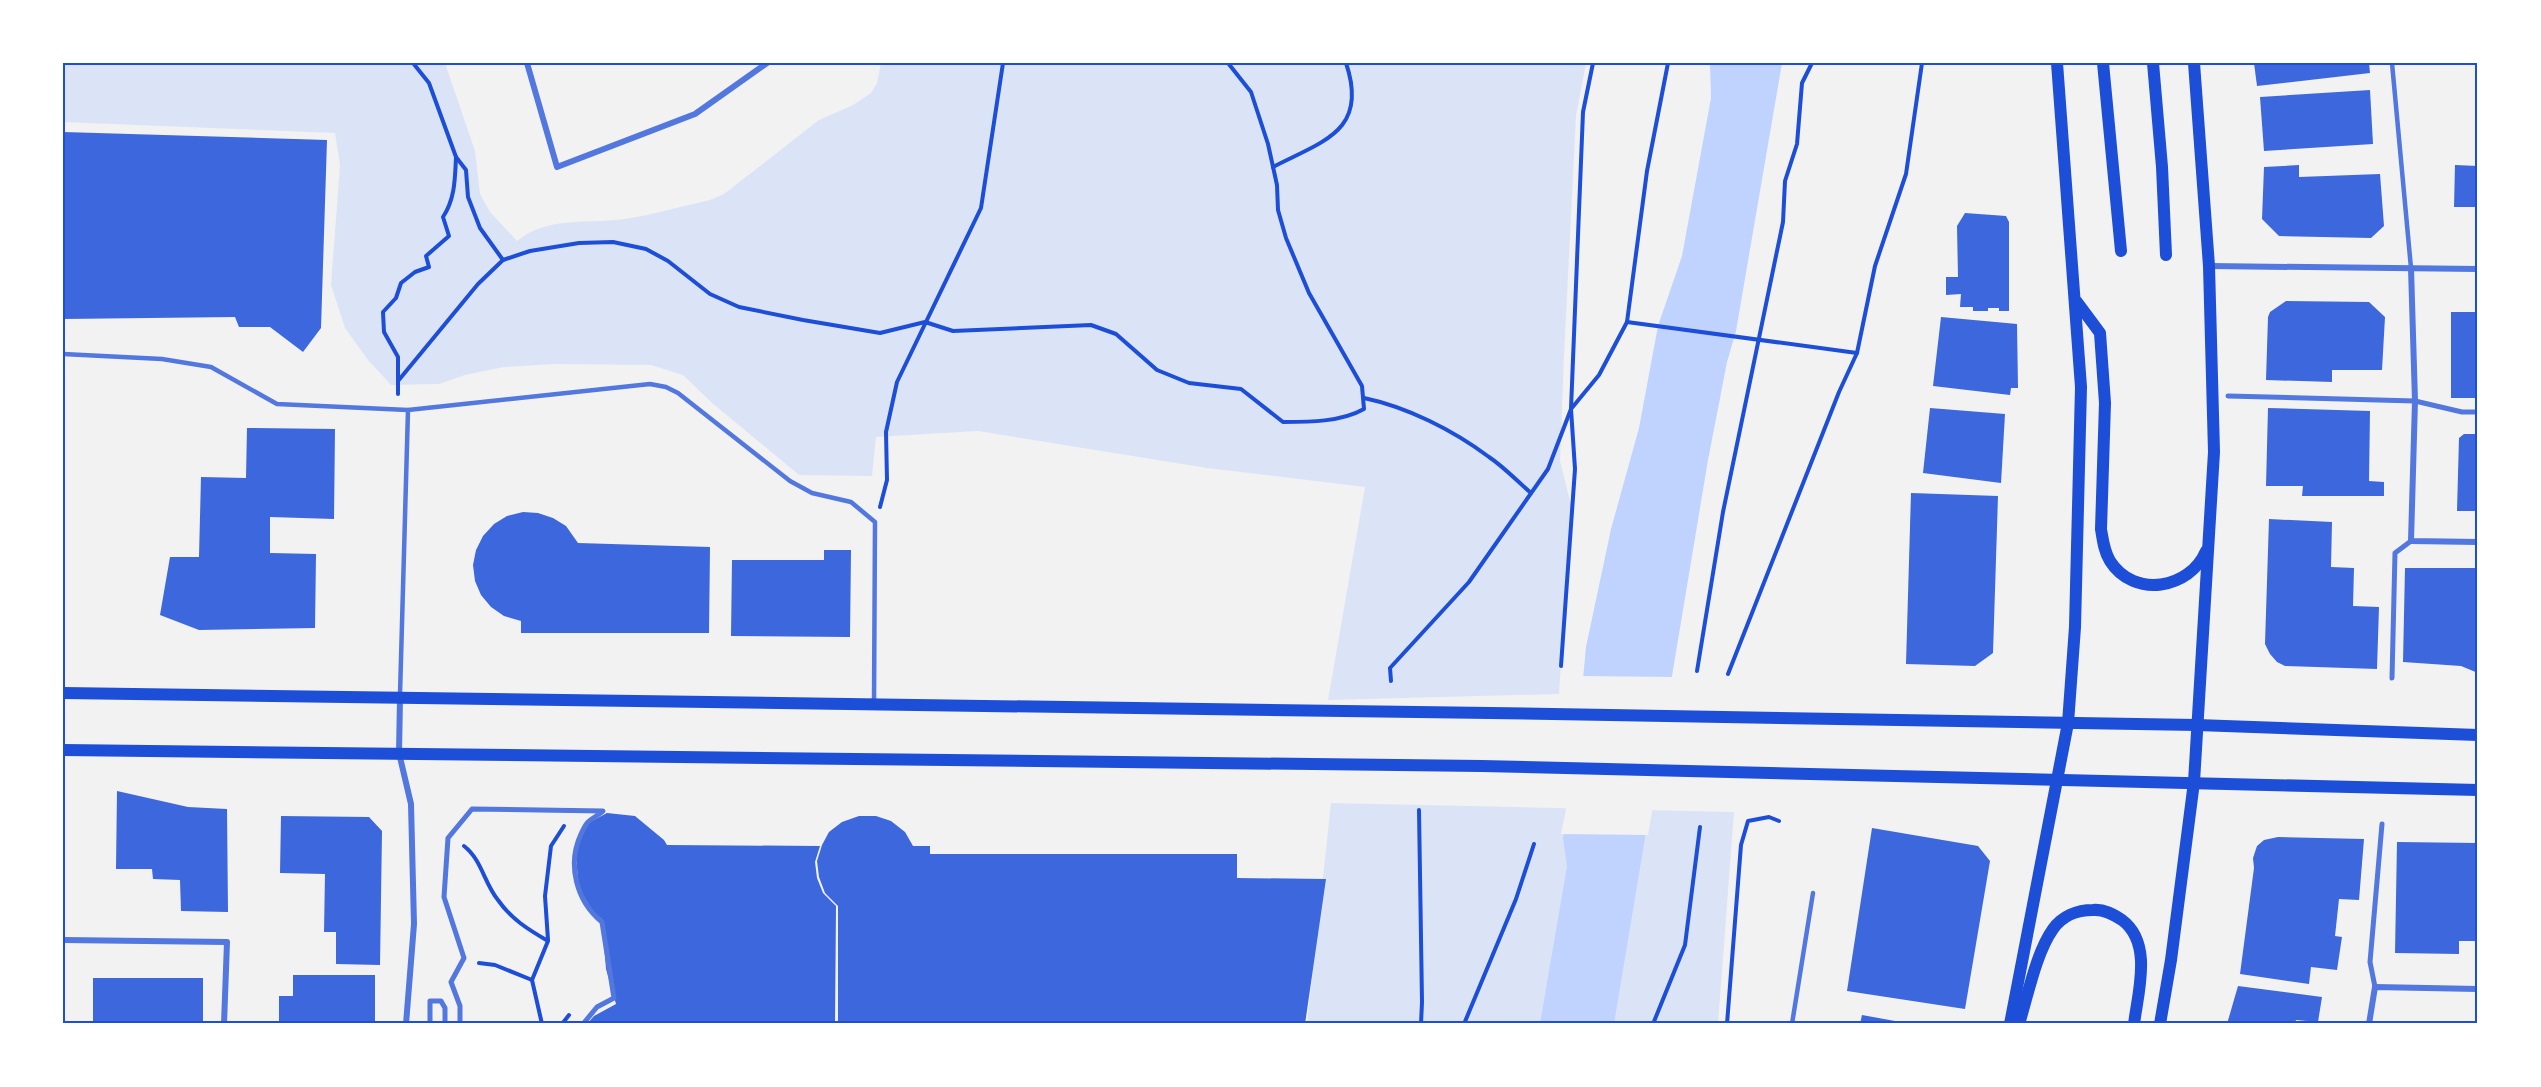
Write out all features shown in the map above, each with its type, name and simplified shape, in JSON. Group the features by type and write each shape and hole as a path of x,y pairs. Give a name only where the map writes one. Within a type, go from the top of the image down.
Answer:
{"main road":[{"path":"2010,1024 2068,723 2075,627 2082,387 2057,63"},
{"path":"2103,63 2121,251"},
{"path":"2152,63 2166,255"},
{"path":"2076,301 2100,333 2105,403 2101,529 2104,547 2111,563 2124,575 2140,583 2158,585 2175,582 2190,573 2202,560 2209,544 2214,452 2209,266 2194,63"},
{"path":"2160,1024 2171,960 2194,782 2210,526"},
{"path":"63,693 2198,725 2478,735"},
{"path":"63,750 1482,766 2478,790"},
{"path":"2019,1024 2046,941 2054,927 2067,916 2082,910 2098,909 2114,914 2128,924 2137,938 2141,954 2134,1024"}],"street":[{"path":"527,63 557,167 695,114 767,63"},
{"path":"2209,266 2478,269"},
{"path":"2411,268 2415,401 2411,542"},
{"path":"2228,396 2415,401 2462,412 2478,412"},
{"path":"2392,678 2395,553 2411,542 2478,542"},
{"path":"400,698 399,753 411,804 414,924 406,1024"},
{"path":"460,1024 460,1006 451,982 464,958 444,897 448,838 472,809 603,812 587,822 574,849 575,872 577,888 592,914 602,922 614,998 597,1007 583,1024"},
{"path":"2369,1024 2375,987 2370,962 2382,825"},
{"path":"63,940 227,942 224,1024"},
{"path":"2375,987 2478,989"},
{"path":"430,1024 430,1001 441,1001 445,1008 445,1024"}],"lane":[{"path":"2392,63 2411,268"},
{"path":"63,354 162,359 211,367 277,404 408,410 650,384 666,387 678,393 790,481 812,493 851,502 875,522 874,704"},
{"path":"400,698 408,410"},
{"path":"1792,1024 1813,893"}],"path":[{"path":"414,63 429,82 456,157 466,170 468,197 480,228 503,260"},
{"path":"875,522 886,480 886,432 897,382 981,208 1003,63"},
{"path":"456,157 451,205 442,217 449,236 426,256 429,267 415,272 401,283 396,298 383,312 384,332 398,357 398,381 478,284 503,260 530,251 579,243 613,242 646,249 668,261 710,294 739,307 803,321 880,333 925,322 953,331 1091,325 1116,334 1157,370 1189,383 1241,388 1283,422 1312,422 1354,414 1364,409 1362,386 1309,293 1286,238 1278,210 1268,144 1251,92 1228,63"},
{"path":"1273,167 1330,137 1342,127 1353,102 1352,78 1346,63"},
{"path":"1561,666 1575,469 1571,409 1583,112 1593,63"},
{"path":"1391,681 1390,668 1469,582 1548,469 1571,409 1599,375 1627,322 1647,171 1668,63"},
{"path":"1697,671 1723,512 1783,222 1785,181 1797,144 1802,82 1812,63"},
{"path":"1728,674 1839,392 1857,353 1875,266 1906,174 1922,63"},
{"path":"1627,322 1857,353"},
{"path":"1364,398 1388,403 1440,427 1490,457 1531,493"},
{"path":"1419,810 1422,1002 1420,1024"},
{"path":"542,1024 532,981 548,941 545,896 551,846 574,811"},
{"path":"1727,1024 1741,845 1748,821 1769,817 1779,821"},
{"path":"1653,1024 1685,945 1700,827"},
{"path":"450,835 474,854 497,900 523,927 548,941"},
{"path":"1464,1024 1516,899 1534,844"},
{"path":"462,962 495,965 532,981"}],"shaded area":[{"path":"63,63 445,63 475,151 480,194 490,212 517,241 529,233 555,224 635,217 710,200 724,194 819,120 853,105 871,93 877,83 881,63 1586,63 1576,116 1564,356 1560,461 1572,509 1559,694 1328,700 1365,487 1207,468 978,431 876,437 872,476 799,475 711,402 683,375 651,365 556,364 504,367 465,375 439,384 391,385 368,360 345,328 331,285 340,165 335,133 63,122"},
{"path":"1331,803 1734,812 1718,1024 1307,1024"}],"water":[{"path":"1710,63 1782,63 1736,331 1727,362 1708,460 1614,1024 1540,1024 1567,866 1563,838 1572,796 1586,647 1611,529 1639,428 1658,326 1682,256 1711,98"}],"pier":[{"path":"1580,676 1675,677 1648,835 1561,834 1569,795"}],"building":[{"path":"2254,63 2369,63 2370,73 2257,86"},
{"path":"2370,90 2373,144 2264,151 2260,97"},
{"path":"63,132 327,140 321,328 303,352 270,327 239,327 235,317 63,319"},
{"path":"2299,165 2299,177 2380,174 2384,226 2371,238 2279,236 2262,219 2264,167"},
{"path":"2455,165 2478,166 2478,207 2454,207"},
{"path":"1965,213 2006,216 2009,222 2009,311 1988,308 1988,311 1973,311 1973,307 1960,307 1961,294 1946,295 1946,277 1958,277 1957,226"},
{"path":"2286,301 2369,302 2385,317 2382,370 2332,370 2332,382 2266,380 2268,317 2270,312"},
{"path":"2451,312 2478,312 2478,398 2451,398"},
{"path":"1941,317 2017,324 2018,388 2011,388 2010,395 1933,386"},
{"path":"1930,408 2005,414 2001,483 1923,473"},
{"path":"2268,408 2370,411 2369,481 2384,482 2384,496 2302,496 2303,486 2266,486"},
{"path":"247,428 335,429 334,519 270,517 270,553 316,554 315,628 199,630 160,615 170,557 199,557 201,477 246,478"},
{"path":"2464,434 2478,434 2478,511 2457,511 2459,438"},
{"path":"1911,493 1998,496 1993,653 1975,666 1906,664"},
{"path":"523,512 538,513 553,518 566,526 578,543 710,547 709,633 521,633 521,621 504,616 491,607 481,595 475,581 473,565 476,550 483,536 494,524 507,516"},
{"path":"2269,519 2332,522 2331,567 2354,568 2353,606 2379,607 2377,669 2285,666 2277,662 2270,654 2265,644"},
{"path":"824,550 851,550 850,637 731,636 732,560 824,560"},
{"path":"2405,568 2478,568 2478,673 2461,666 2403,662"},
{"path":"117,791 188,807 227,809 228,912 181,911 180,880 153,879 152,869 116,869"},
{"path":"607,813 635,816 667,845 820,846 815,862 817,878 823,893 836,906 835,1024 587,1024 594,1016 616,1004 606,969 602,919 593,912 578,886 576,849 588,823"},
{"path":"281,816 369,817 382,831 380,965 336,964 336,932 324,932 325,874 280,873"},
{"path":"859,816 876,816 891,821 905,832 913,846 930,846 930,854 1237,854 1237,878 1326,879 1305,1024 838,1024 838,906 825,893 819,877 817,861 829,832 842,822"},
{"path":"1872,828 1978,846 1990,861 1965,1009 1847,991"},
{"path":"2278,837 2364,839 2359,900 2339,899 2335,936 2342,937 2337,970 2311,967 2309,984 2240,974 2254,868 2253,858 2257,846 2264,840"},
{"path":"2397,842 2478,843 2478,941 2459,941 2459,954 2395,953"},
{"path":"293,975 375,975 375,1024 279,1024 279,996 293,996"},
{"path":"93,978 203,978 203,1024 93,1024"},
{"path":"2238,986 2322,997 2318,1022 2296,1020 2295,1024 2227,1024"},
{"path":"1862,1015 1906,1023 1906,1024 1860,1024"}]}
